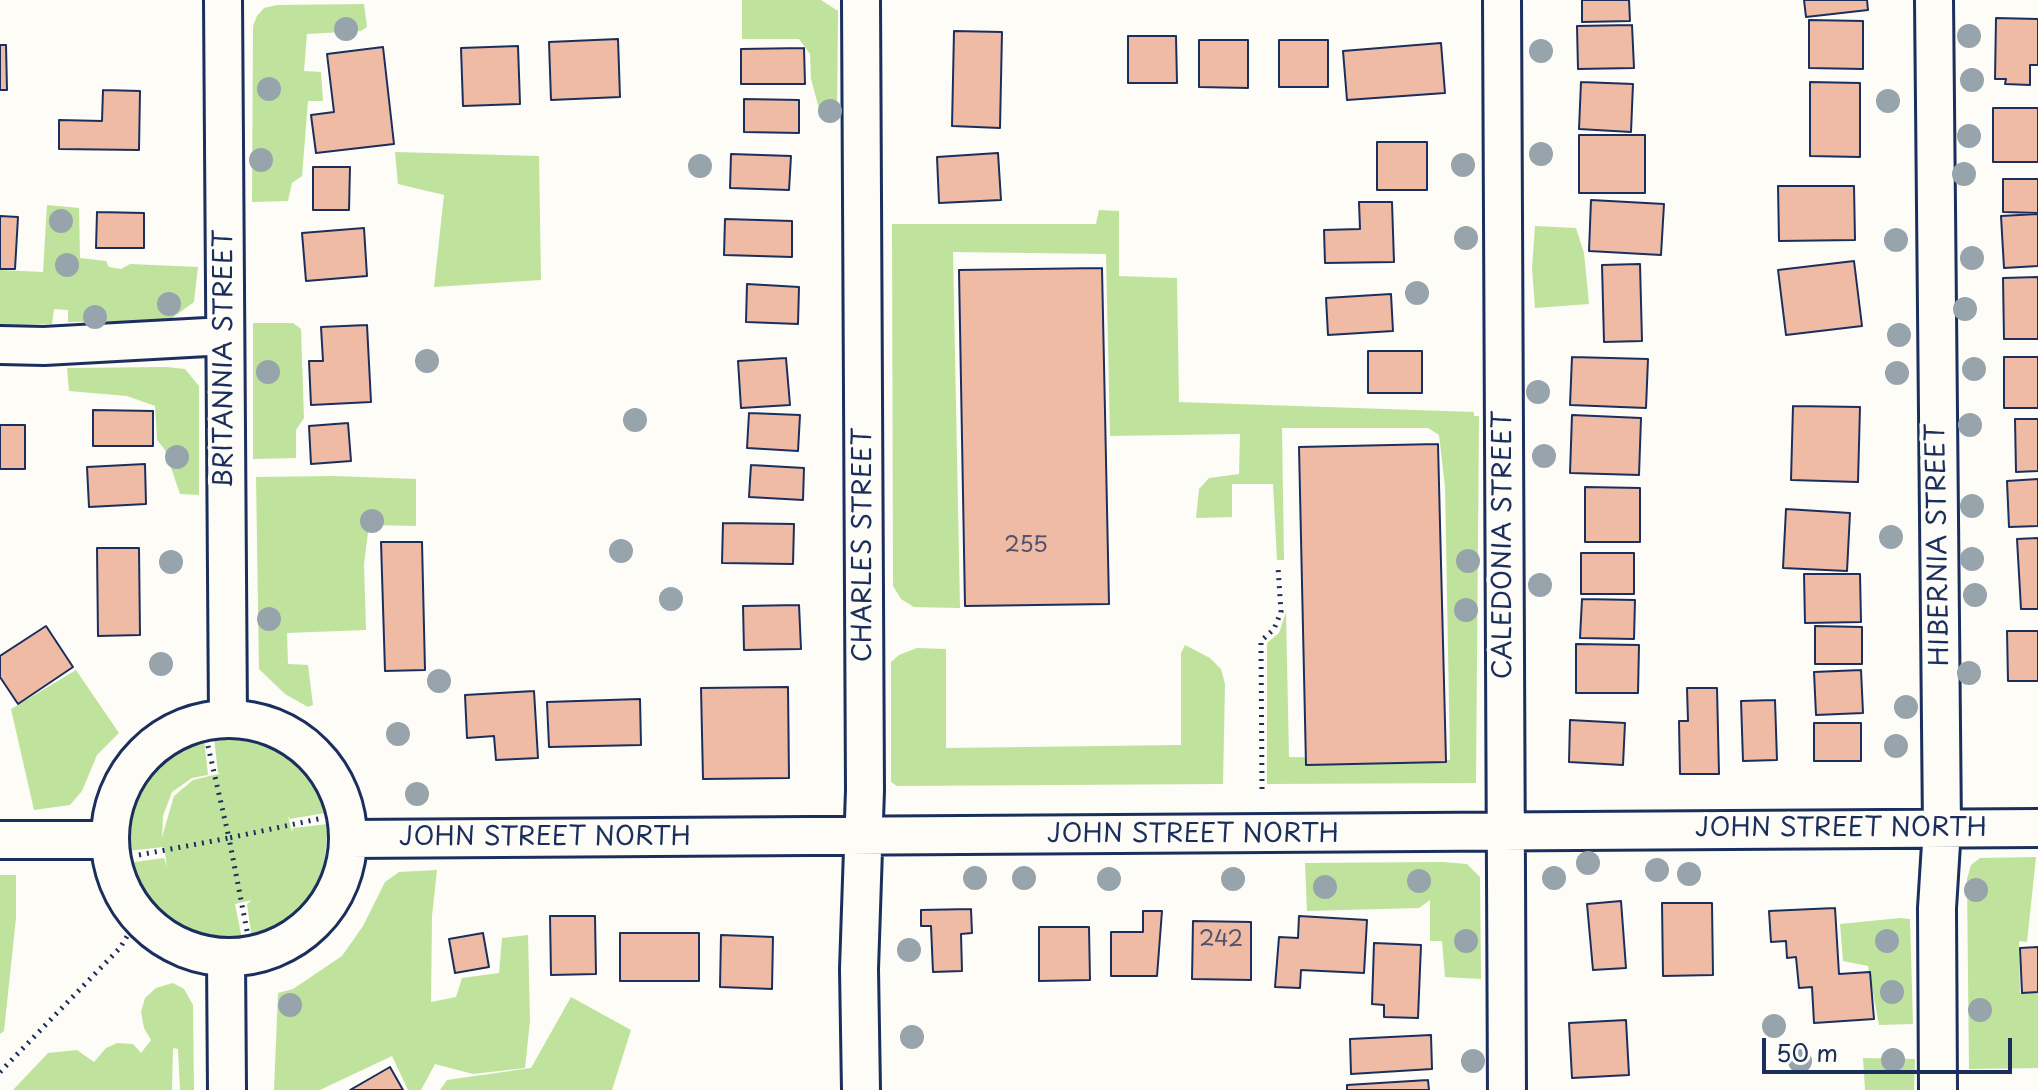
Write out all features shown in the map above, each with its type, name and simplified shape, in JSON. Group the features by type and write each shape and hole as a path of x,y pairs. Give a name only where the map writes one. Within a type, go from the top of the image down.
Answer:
{"street":[{"name":"BRITANNIA STREET","path":"223,0 228,718"},
{"name":"CHARLES STREET","path":"861,0 865,776 861,1090"},
{"name":"CALEDONIA STREET","path":"1502,0 1507,1090"},
{"name":"HIBERNIA STREET","path":"1934,0 1942,828 1937,908 1938,1090"},
{"path":"0,345 44,346 225,336"},
{"path":"228,718 271,727 310,750 329,773 342,800 336,828 346,865 333,898 311,927 282,947 248,957 226,958 191,953 171,944 138,918 120,890 110,850 116,796 130,771 148,749 185,727 228,718"},
{"name":"JOHN STREET NORTH","path":"336,828 862,836 1505,833 1635,828 2038,828"},
{"path":"0,840 110,850"},
{"path":"226,958 227,1090"}],"path":[{"path":"1262,789 1261,641 1274,629 1281,612 1278,567"},
{"path":"226,958 248,938 207,742 228,718"},
{"path":"110,850 336,828"},
{"path":"0,1072 120,948 138,918"}],"green space":[{"path":"742,0 821,0 838,11 837,115 821,116 811,79 810,54 799,39 742,39"},
{"path":"364,4 367,27 361,31 307,34 304,71 321,72 323,101 308,101 302,176 292,183 288,201 252,202 253,26 257,16 264,8 277,5"},
{"path":"395,152 539,156 541,280 434,287 444,195 398,184"},
{"path":"47,205 79,208 80,258 106,261 109,267 121,269 130,264 198,267 194,302 168,321 68,322 68,310 54,309 52,324 0,325 0,270 43,272"},
{"path":"1099,210 1119,211 1119,276 1177,278 1179,402 1474,412 1474,416 1479,416 1476,783 1267,784 1267,643 1279,633 1286,612 1289,757 1450,760 1445,487 1439,435 1428,428 1282,428 1284,560 1277,560 1273,484 1232,484 1232,517 1196,518 1199,489 1209,478 1239,474 1240,434 1110,436 1106,254 953,252 960,608 914,607 901,599 893,586 892,224 1096,224"},
{"path":"1535,226 1576,228 1584,253 1589,304 1535,308 1532,268"},
{"path":"253,323 293,323 301,329 304,418 296,430 296,458 253,459"},
{"path":"67,368 185,369 199,386 199,495 180,494 165,450 157,440 155,406 127,396 69,391"},
{"path":"256,477 416,479 416,526 369,525 364,564 366,630 287,633 288,664 308,665 313,705 308,707 285,694 259,669"},
{"path":"1185,645 1210,658 1221,669 1225,684 1223,784 897,786 891,782 891,662 899,655 917,648 946,649 946,748 1181,745 1181,653"},
{"path":"76,670 119,733 97,755 82,791 70,805 34,810 11,709"},
{"path":"225,736 257,740 276,748 294,761 316,787 325,813 290,819 288,816 292,832 293,828 328,824 323,877 309,900 288,921 252,939 247,904 252,900 235,904 242,939 227,942 184,933 150,906 140,891 127,863 164,858 167,867 164,847 126,851 126,825 141,783 164,758 185,743 204,739 208,775 192,778 172,792 163,816 162,837 174,796 193,780 222,773 218,773 214,738"},
{"path":"2036,857 2027,942 2019,941 2020,993 2038,993 2038,1068 1969,1069 1967,879 1971,865 1980,858"},
{"path":"1305,863 1467,864 1480,877 1481,979 1445,977 1442,941 1430,941 1430,900 1419,908 1307,911"},
{"path":"437,870 432,916 431,1002 456,997 462,978 499,973 502,938 528,935 530,1021 525,1068 473,1074 435,1064 421,1090 408,1090 392,1056 320,1090 274,1090 278,993 293,989 342,956 363,926 385,882 399,872"},
{"path":"0,875 16,875 16,918 4,1031 0,1034"},
{"path":"1910,919 1913,1024 1879,1025 1868,966 1843,961 1840,924"},
{"path":"173,983 184,989 193,1005 194,1090 180,1090 178,1049 173,1048 172,1090 13,1090 48,1053 77,1050 94,1062 106,1048 117,1043 133,1044 141,1053 151,1040 144,1028 141,1012 145,998 156,988"},
{"path":"571,997 631,1030 612,1090 440,1090 447,1080 531,1068"},
{"path":"1863,1058 1915,1059 1914,1090 1865,1090"}],"building":[{"path":"1582,0 1629,0 1630,21 1582,22"},
{"path":"1804,0 1867,0 1868,10 1806,17"},
{"path":"1996,18 2038,19 2038,65 2030,65 2030,85 2005,84 2006,79 1995,79"},
{"path":"1809,20 1863,21 1863,69 1809,68"},
{"path":"1632,25 1634,68 1578,69 1577,26"},
{"path":"954,31 1002,32 1000,128 952,126"},
{"path":"1128,36 1176,36 1177,83 1128,83"},
{"path":"618,39 620,97 551,100 549,42"},
{"path":"1199,40 1248,40 1248,88 1199,87"},
{"path":"1279,40 1328,40 1328,87 1279,87"},
{"path":"1441,43 1445,93 1347,100 1343,51"},
{"path":"0,45 6,45 7,90 0,90"},
{"path":"518,46 520,104 463,106 461,48"},
{"path":"383,47 394,144 316,153 311,115 334,112 327,54"},
{"path":"804,48 805,84 741,84 741,49"},
{"path":"1581,82 1633,84 1631,132 1579,129"},
{"path":"1810,82 1860,83 1860,157 1810,156"},
{"path":"103,90 140,91 139,150 59,149 59,120 102,121"},
{"path":"744,99 799,100 799,133 744,132"},
{"path":"1993,108 2038,108 2038,162 1993,162"},
{"path":"1579,135 1645,135 1645,193 1579,193"},
{"path":"1377,142 1427,142 1427,190 1377,190"},
{"path":"998,153 1001,200 939,203 937,157"},
{"path":"731,154 791,156 789,190 730,188"},
{"path":"313,167 350,167 349,210 313,210"},
{"path":"2003,179 2038,179 2038,213 2003,212"},
{"path":"1778,186 1854,186 1855,240 1779,241"},
{"path":"1591,200 1664,204 1661,255 1589,251"},
{"path":"1359,202 1392,202 1394,262 1325,263 1324,230 1360,229"},
{"path":"97,212 144,213 144,248 96,248"},
{"path":"2038,214 2038,266 2004,268 2001,216"},
{"path":"0,216 18,217 15,269 0,269"},
{"path":"725,219 792,221 792,257 724,255"},
{"path":"364,228 367,276 306,281 302,233"},
{"path":"1854,261 1862,326 1786,335 1778,270"},
{"path":"1640,264 1642,341 1604,342 1602,265"},
{"path":"1102,268 1109,604 965,606 959,270"},
{"path":"2038,277 2038,339 2004,339 2003,278"},
{"path":"747,284 799,287 798,324 746,322"},
{"path":"1391,294 1393,331 1328,335 1326,298"},
{"path":"367,325 371,402 311,405 309,361 323,361 321,327"},
{"path":"1368,351 1422,351 1422,393 1368,393"},
{"path":"1572,357 1648,359 1646,408 1570,405"},
{"path":"2004,357 2038,357 2038,408 2004,408"},
{"path":"786,358 790,405 741,408 738,361"},
{"path":"1793,406 1860,407 1858,482 1791,480"},
{"path":"93,410 153,411 153,446 93,446"},
{"path":"749,413 800,415 798,451 747,448"},
{"path":"1572,415 1641,418 1639,475 1570,473"},
{"path":"2015,419 2038,419 2038,471 2016,472"},
{"path":"348,423 351,461 311,464 309,426"},
{"path":"0,425 25,425 25,469 0,469"},
{"path":"1438,444 1446,762 1306,765 1299,447"},
{"path":"145,464 146,504 89,507 87,467"},
{"path":"751,465 804,468 803,500 749,497"},
{"path":"2038,479 2038,526 2009,527 2007,481"},
{"path":"1585,487 1640,488 1640,542 1585,542"},
{"path":"1786,509 1850,513 1847,571 1783,568"},
{"path":"723,523 794,524 793,564 722,563"},
{"path":"2038,538 2038,609 2021,609 2017,539"},
{"path":"381,542 422,542 425,670 385,671"},
{"path":"97,548 139,548 140,635 98,636"},
{"path":"1581,553 1634,553 1634,594 1581,594"},
{"path":"1804,574 1860,574 1861,622 1805,623"},
{"path":"1582,599 1635,600 1634,639 1580,638"},
{"path":"799,605 801,649 744,650 743,606"},
{"path":"46,626 73,667 18,704 0,677 0,656"},
{"path":"1815,626 1862,627 1862,664 1815,664"},
{"path":"2007,631 2038,631 2038,681 2008,681"},
{"path":"1576,644 1639,645 1638,693 1576,693"},
{"path":"1861,670 1863,713 1816,715 1814,672"},
{"path":"788,687 789,778 703,779 701,688"},
{"path":"1687,688 1717,688 1719,774 1680,774 1679,721 1688,721"},
{"path":"534,691 538,758 496,760 494,736 467,738 465,695"},
{"path":"640,699 641,745 549,747 547,702"},
{"path":"1775,700 1777,760 1743,761 1741,701"},
{"path":"1570,720 1625,723 1623,765 1569,762"},
{"path":"1814,723 1861,723 1861,761 1814,761"},
{"path":"1621,901 1626,968 1593,970 1587,904"},
{"path":"1662,903 1712,903 1713,975 1663,976"},
{"path":"1835,908 1839,974 1870,972 1874,1019 1814,1023 1812,987 1799,988 1796,957 1787,958 1786,941 1771,942 1769,911"},
{"path":"971,909 972,933 961,934 962,971 933,972 931,926 921,926 921,910"},
{"path":"1143,911 1162,911 1157,976 1111,976 1111,932 1143,932"},
{"path":"550,916 595,916 596,974 551,975"},
{"path":"1299,916 1367,920 1364,973 1301,970 1300,988 1275,987 1279,937 1298,938"},
{"path":"1193,921 1251,922 1251,980 1192,979"},
{"path":"1039,927 1089,927 1090,980 1039,981"},
{"path":"483,933 489,967 455,973 449,939"},
{"path":"620,933 699,933 699,981 620,981"},
{"path":"721,935 773,937 772,989 720,987"},
{"path":"1374,943 1421,945 1418,1018 1384,1017 1384,1005 1372,1004"},
{"path":"2038,947 2038,992 2022,993 2020,948"},
{"path":"1626,1020 1629,1075 1572,1078 1569,1023"},
{"path":"1431,1035 1432,1069 1351,1074 1350,1039"},
{"path":"390,1067 403,1090 350,1090"},
{"path":"1428,1080 1429,1090 1347,1090 1347,1085"}]}
